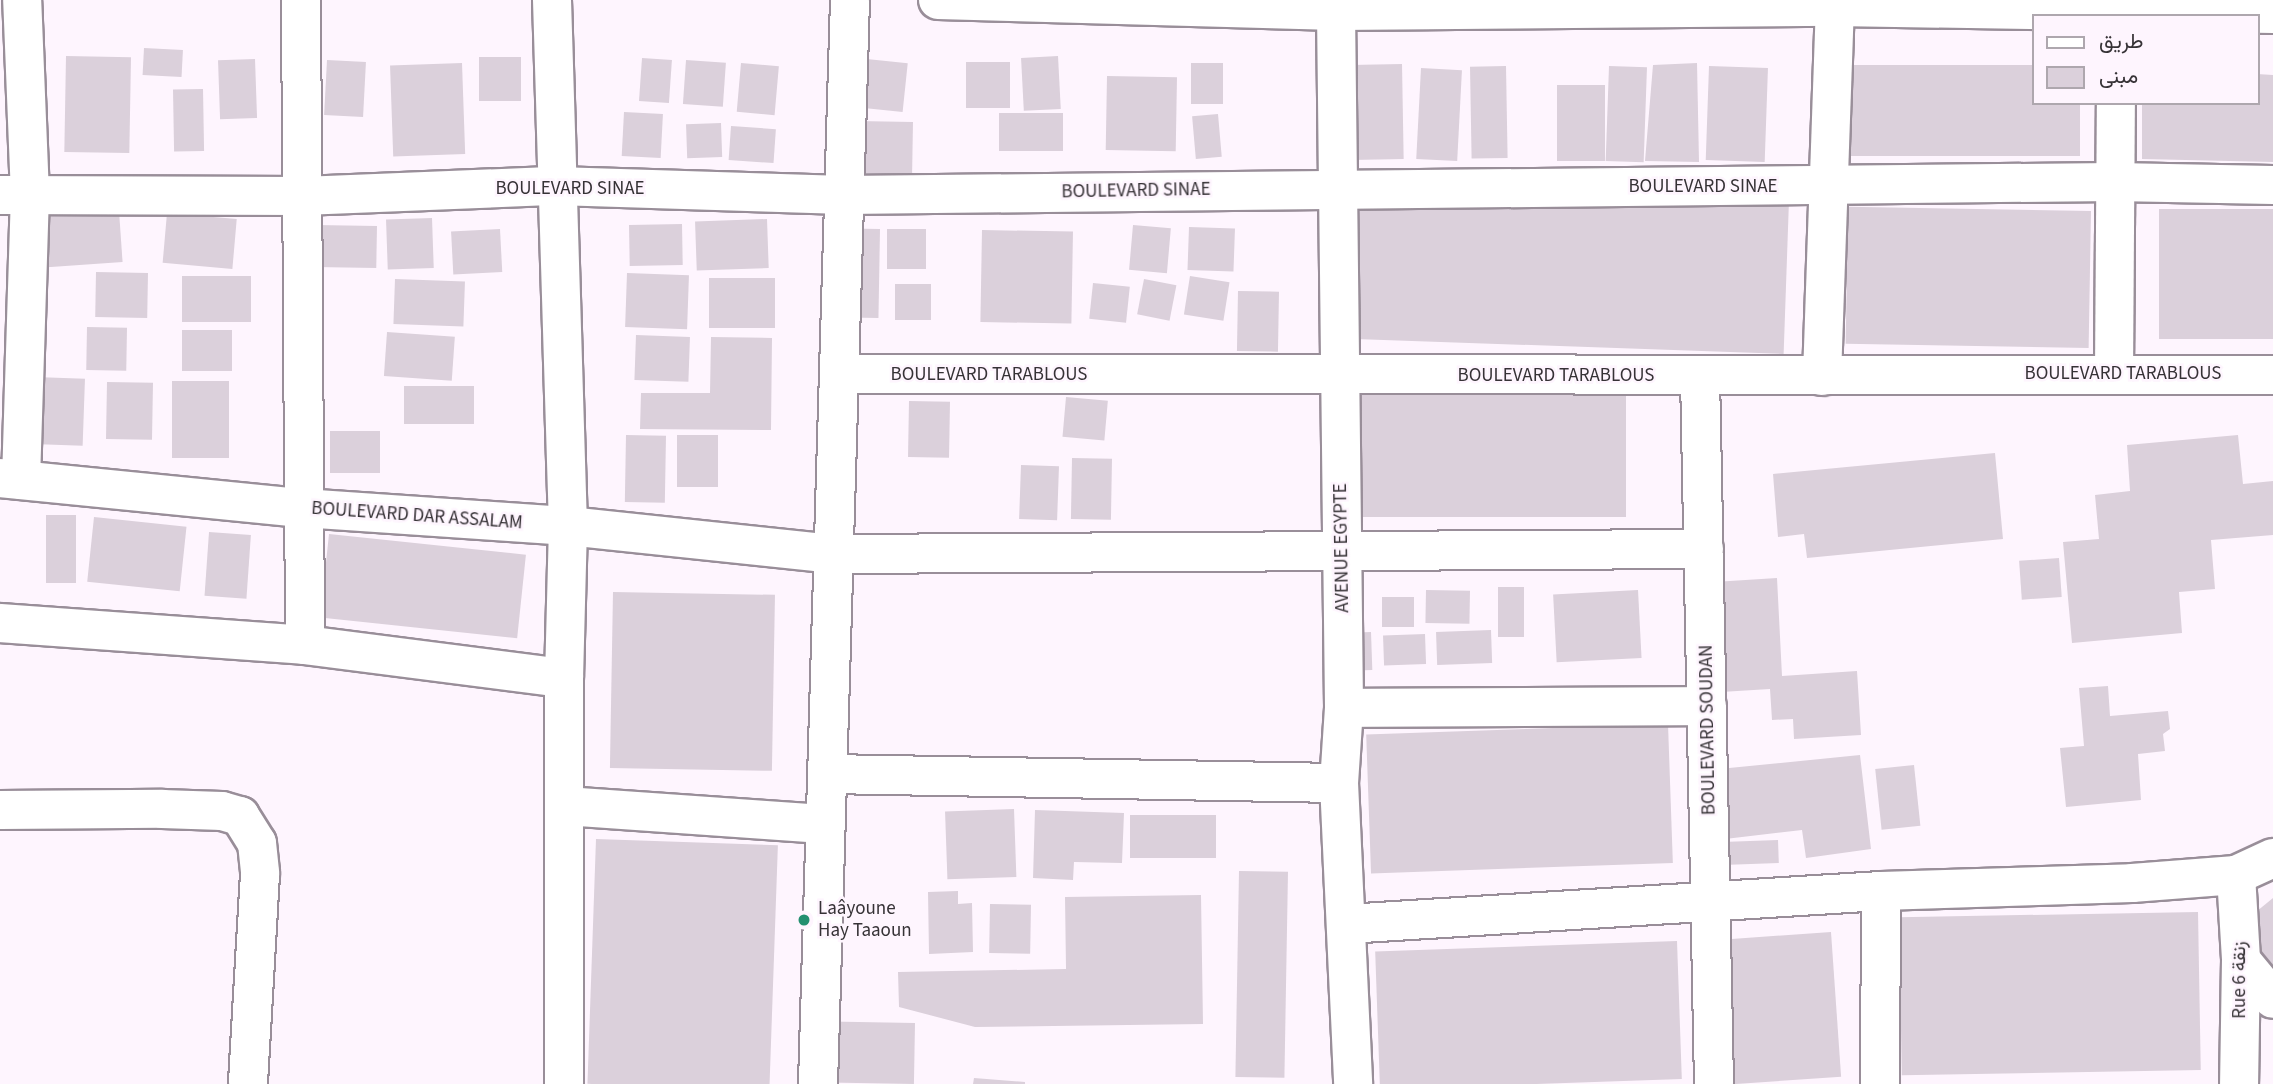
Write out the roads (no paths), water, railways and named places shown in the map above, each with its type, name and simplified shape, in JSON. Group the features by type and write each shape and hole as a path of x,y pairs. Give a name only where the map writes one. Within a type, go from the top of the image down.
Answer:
{"street":[{"path":"10,479 15,195 22,0"},
{"path":"301,0 305,645"},
{"path":"552,0 568,526 564,678 564,1084"},
{"path":"818,1084 850,0"},
{"path":"938,0 1336,11 1835,7 2117,14 2273,14"},
{"path":"1822,376 1835,7"},
{"name":"AVENUE EGYPTE","path":"1336,11 1344,708 1339,783 1353,1084"},
{"path":"2114,373 2116,105"},
{"name":"BOULEVARD SINAE","path":"15,195 302,196 556,186 844,195 2115,182 2273,185"},
{"name":"BOULEVARD TARABLOUS","path":"839,374 2273,375"},
{"name":"BOULEVARD SOUDAN","path":"1700,375 1714,1084"},
{"name":"BOULEVARD DAR ASSALAM","path":"10,479 303,508 568,526 834,554 1704,549"},
{"path":"0,623 305,645 564,678"},
{"path":"1344,708 1707,706"},
{"path":"827,774 1339,783"},
{"path":"566,806 825,824"},
{"path":"0,810 162,809 222,811 240,816 257,844 260,873 248,1084"},
{"path":"1346,923 1712,904 1881,891 2132,883 2236,875 2273,859"},
{"name":"Rue 6 زنقة","path":"2236,875 2241,960 2239,1084"},
{"path":"1880,1084 1881,891"},
{"path":"2241,960 2273,999"}],"place":[{"name":"Laâyoune Hay Taaoun","path":"804,920"}]}
